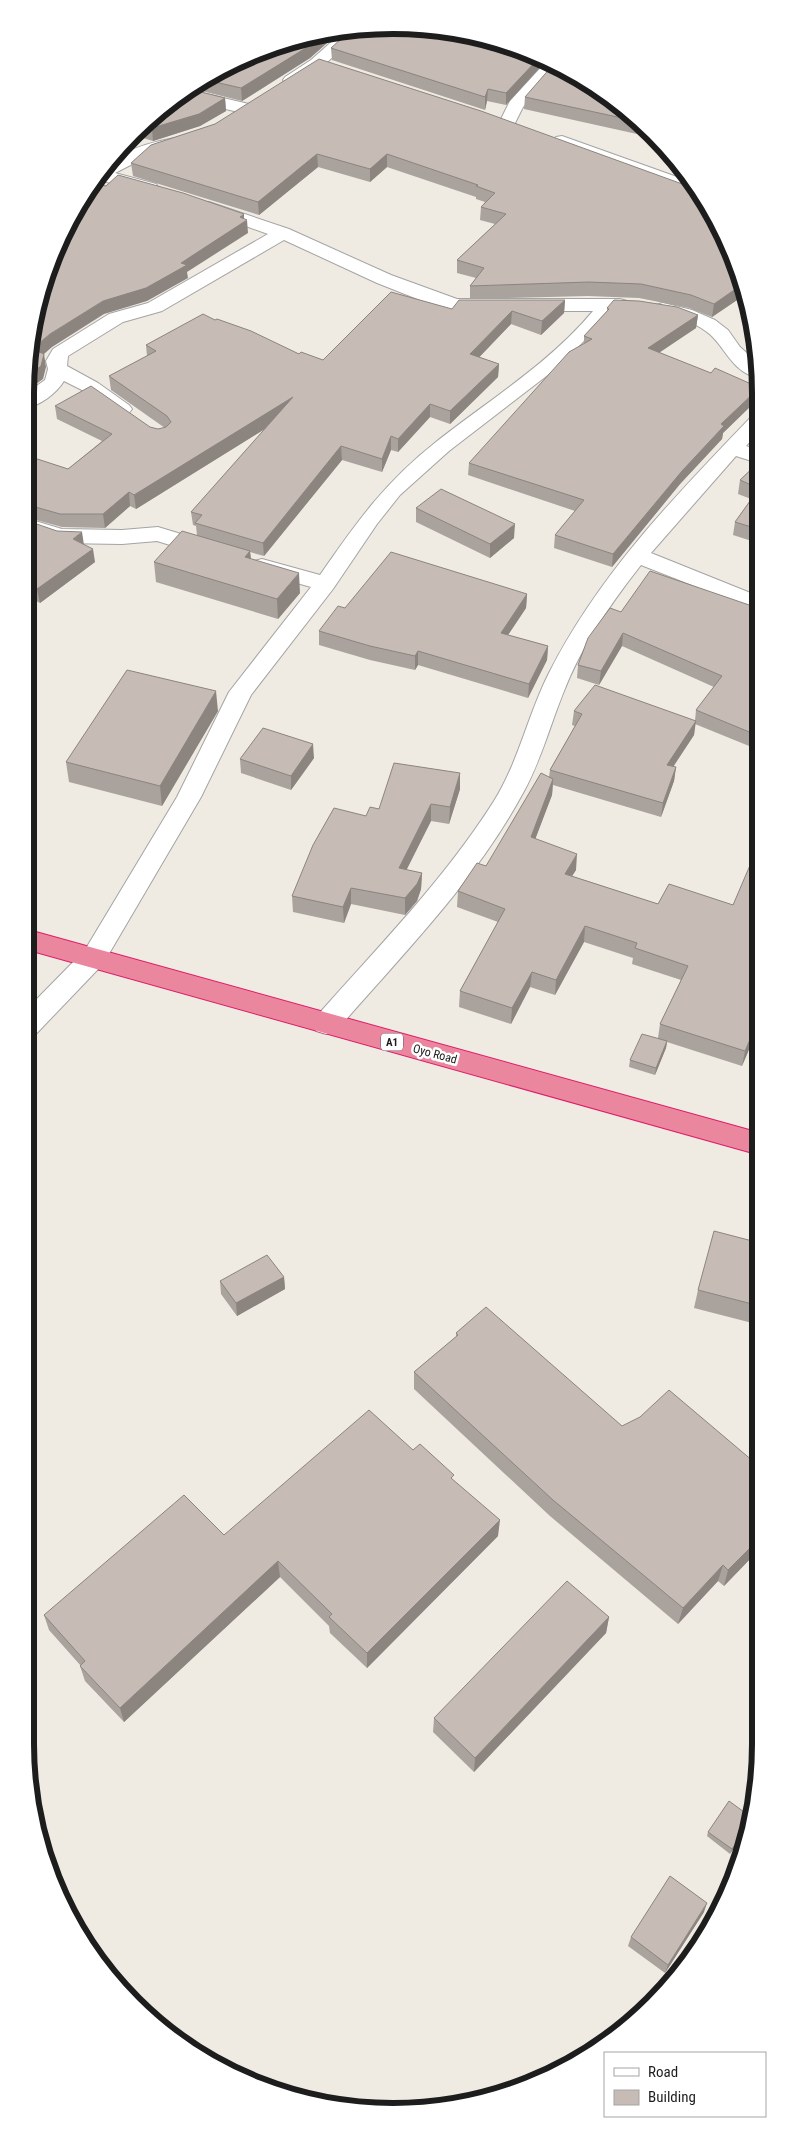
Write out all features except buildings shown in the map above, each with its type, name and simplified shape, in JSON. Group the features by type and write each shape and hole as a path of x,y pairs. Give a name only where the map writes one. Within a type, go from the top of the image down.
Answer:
{"highway":[{"name":"Oyo Road","path":"34,941 752,1142"}],"street":[{"path":"278,88 317,63 346,37"},
{"path":"317,63 336,69"},
{"path":"507,123 516,105 548,69"},
{"path":"191,95 247,109"},
{"path":"224,122 262,99"},
{"path":"488,117 525,130"},
{"path":"115,166 161,144 175,143 193,135"},
{"path":"544,136 687,186"},
{"path":"106,177 167,194"},
{"path":"195,203 283,233 384,280 456,305 642,305 677,311 708,324 721,333 726,343 751,367"},
{"path":"34,398 46,390 58,378 59,370 56,361 60,353 77,341 116,318 154,307 283,233"},
{"path":"34,1019 94,957 188,797 241,692 325,584 369,520 393,491 442,447 540,374 598,317 607,305"},
{"path":"59,370 91,387 137,419"},
{"path":"326,1024 468,859 504,806 529,752 560,673 599,607 636,555 752,427"},
{"path":"732,448 752,455"},
{"path":"34,527 60,536 122,537 158,534 325,584"},
{"path":"636,555 752,602"}]}
